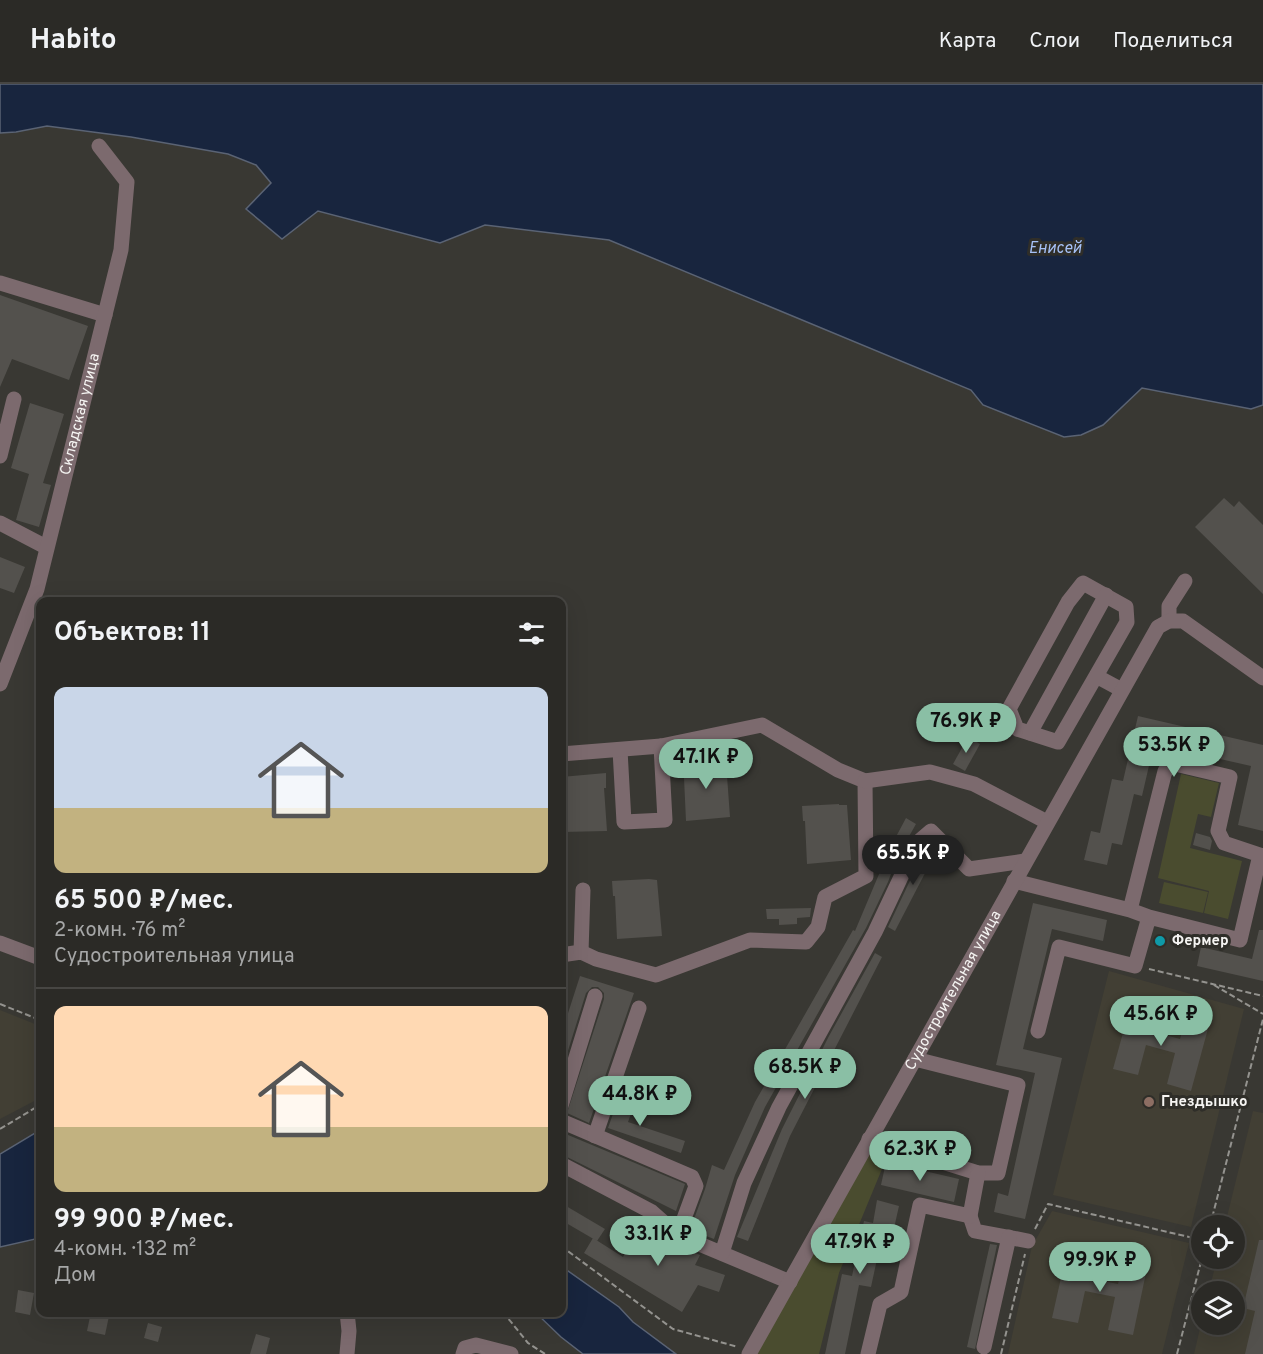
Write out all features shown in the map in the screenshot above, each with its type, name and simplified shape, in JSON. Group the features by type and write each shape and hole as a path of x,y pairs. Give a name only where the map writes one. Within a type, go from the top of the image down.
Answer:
{"street":[{"name":"Складская улица","path":"0,684 37,589 121,250 127,182 99,146"},
{"path":"0,283 105,315"},
{"path":"0,456 14,399"},
{"path":"0,523 46,547"},
{"name":"Судостроительная улица","path":"748,1352 790,1282 1122,690 1163,624 1169,606 1185,581"},
{"path":"1083,583 1126,608 1127,622 1096,676 1058,742 1017,729 1009,709 1068,602 1083,583"},
{"path":"1030,733 1106,595"},
{"path":"1163,624 1183,621 1263,678"},
{"path":"1096,676 1122,690"},
{"path":"566,754 661,746 762,725 838,770 865,781 930,772 974,784 1047,822"},
{"path":"620,750 624,822 665,820 661,746"},
{"path":"1014,881 1240,940 1260,855 1224,843 1218,831 1230,777 1175,764 1165,771 1130,910"},
{"path":"566,954 581,952 596,959 656,975 750,940 806,942 818,927 825,897 866,876 865,781"},
{"path":"722,1253 744,1183 779,1107 875,932 917,843 931,831 969,869 1025,861"},
{"path":"581,952 583,890"},
{"path":"1038,1031 1059,947 1135,966 1149,917"},
{"path":"0,943 36,956"},
{"path":"566,1091 595,996"},
{"path":"595,1136 639,1008"},
{"path":"869,1139 978,1173 998,1173 1018,1085 915,1059"},
{"path":"566,1123 692,1177 696,1186 678,1235"},
{"path":"566,1167 652,1212 678,1235 790,1282"},
{"path":"978,1173 970,1216 975,1231 1028,1241"},
{"path":"868,1354 880,1304 901,1292 920,1205 970,1216"},
{"path":"984,1347 1009,1237"},
{"path":"347,1354 348,1317"},
{"path":"463,1354 465,1348 476,1345 511,1354"}],"path":[{"path":"1135,966 1263,996"},
{"path":"1210,982 1263,1014"},
{"path":"0,1004 36,1018"},
{"path":"1213,1215 1263,1019"},
{"path":"0,1129 36,1107"},
{"path":"1001,1354 1028,1241 1048,1204 1191,1237"},
{"path":"566,1250 673,1329 748,1352"},
{"path":"1177,1354 1199,1269"},
{"path":"507,1317 528,1343 545,1354"}],"shaded area":[{"name":"Гнездышко","path":"1109,971 1244,1009 1194,1215 1191,1215 1191,1227 1053,1195"},
{"path":"0,1010 36,1024 36,1100 0,1119"},
{"path":"1253,1111 1263,1113 1263,1354 1194,1354 1198,1335 1245,1335 1245,1281 1212,1281 1214,1269 1245,1269 1245,1215 1227,1215"},
{"path":"1052,1211 1189,1243 1162,1354 1008,1354 1032,1246"}],"green space":[{"path":"1181,774 1219,783 1211,817 1198,814 1190,848 1242,861 1228,919 1204,913 1209,891 1158,878"},
{"path":"1164,882 1208,892 1203,913 1159,903"},
{"path":"870,1145 889,1152 839,1273 819,1354 756,1354"}],"water":[{"name":"Енисей","path":"0,84 1263,84 1263,405 1251,409 1142,388 1103,425 1081,435 1064,437 983,405 971,390 609,240 485,225 440,243 318,211 282,239 246,209 271,183 256,165 228,154 131,137 47,126 0,133"},
{"path":"36,1132 36,1239 0,1247 0,1154"},
{"path":"566,1270 619,1307 633,1322 676,1354 583,1354 540,1317 566,1317"}],"building":[{"path":"0,295 88,326 69,380 12,359 0,387"},
{"path":"30,403 64,414 43,483 51,485 39,527 16,520 29,474 11,468"},
{"path":"1224,498 1234,507 1239,501 1263,525 1263,594 1195,527"},
{"path":"0,557 25,567 14,593 0,588"},
{"path":"1138,716 1263,745 1263,831 1238,825 1251,766 1154,744 1142,796 1134,794 1122,845 1112,843 1107,865 1084,860 1091,831 1100,833 1112,779 1123,781"},
{"path":"968,737 980,744 965,771 953,764"},
{"path":"717,761 718,763 726,762 730,817 686,821 681,763"},
{"path":"606,773 606,788 604,788 607,831 566,832 566,777"},
{"path":"847,805 851,860 807,864 802,806"},
{"path":"906,818 916,824 907,840 904,839 888,882 866,928 765,1107 735,1175 714,1239 690,1230 712,1165 724,1170 755,1102 853,930 855,931 890,848"},
{"path":"1196,833 1210,837 1212,841 1210,850 1193,845"},
{"path":"930,845 937,850 895,931 888,927 925,849"},
{"path":"657,880 662,936 617,939 612,881"},
{"path":"1033,903 1107,920 1103,941 1052,929 1023,1049 1062,1058 1025,1219 994,1212 998,1193 1008,1196 1035,1073 996,1065"},
{"path":"811,908 810,917 797,918 797,924 779,925 779,919 767,919 766,909"},
{"path":"1259,930 1263,930 1263,981 1197,966 1201,947 1252,959"},
{"path":"875,953 882,957 790,1136 748,1241 737,1237 782,1129 829,1036"},
{"path":"580,976 634,993 589,1123 567,1113 604,993 598,987 592,987 586,993 566,1057 566,1019"},
{"path":"1131,1004 1155,1010 1150,1031 1180,1039 1186,1018 1209,1025 1191,1091 1167,1084 1175,1053 1146,1045 1138,1075 1113,1069"},
{"path":"620,1094 636,1100 628,1122 685,1141 681,1153 608,1128"},
{"path":"566,1134 685,1184 676,1211 566,1156"},
{"path":"886,1162 959,1179 954,1202 881,1185"},
{"path":"877,1200 899,1206 892,1237 882,1236 871,1287 859,1285 845,1354 825,1354 842,1274 852,1276 864,1221 873,1223"},
{"path":"566,1206 605,1229 597,1241 566,1223"},
{"path":"636,1221 666,1237 674,1244 700,1255 695,1265 725,1275 719,1292 698,1285 682,1312 584,1253 593,1238 623,1257 634,1237 629,1234"},
{"path":"1259,1240 1263,1240 1263,1354 1245,1354 1255,1311 1245,1308 1245,1300"},
{"path":"990,1244 997,1245 975,1349 967,1347"},
{"path":"1067,1251 1092,1257 1088,1278 1118,1284 1123,1263 1147,1268 1133,1335 1108,1330 1115,1297 1085,1291 1078,1323 1052,1318"},
{"path":"18,1290 34,1293 30,1315 15,1312"},
{"path":"90,1317 109,1317 105,1335 87,1331"},
{"path":"148,1323 162,1327 158,1342 144,1338"},
{"path":"256,1334 270,1338 266,1354 250,1354"}],"place":[{"name":"Фермер","path":"1160,941"},
{"name":"Гнездышко","path":"1149,1102"}]}
